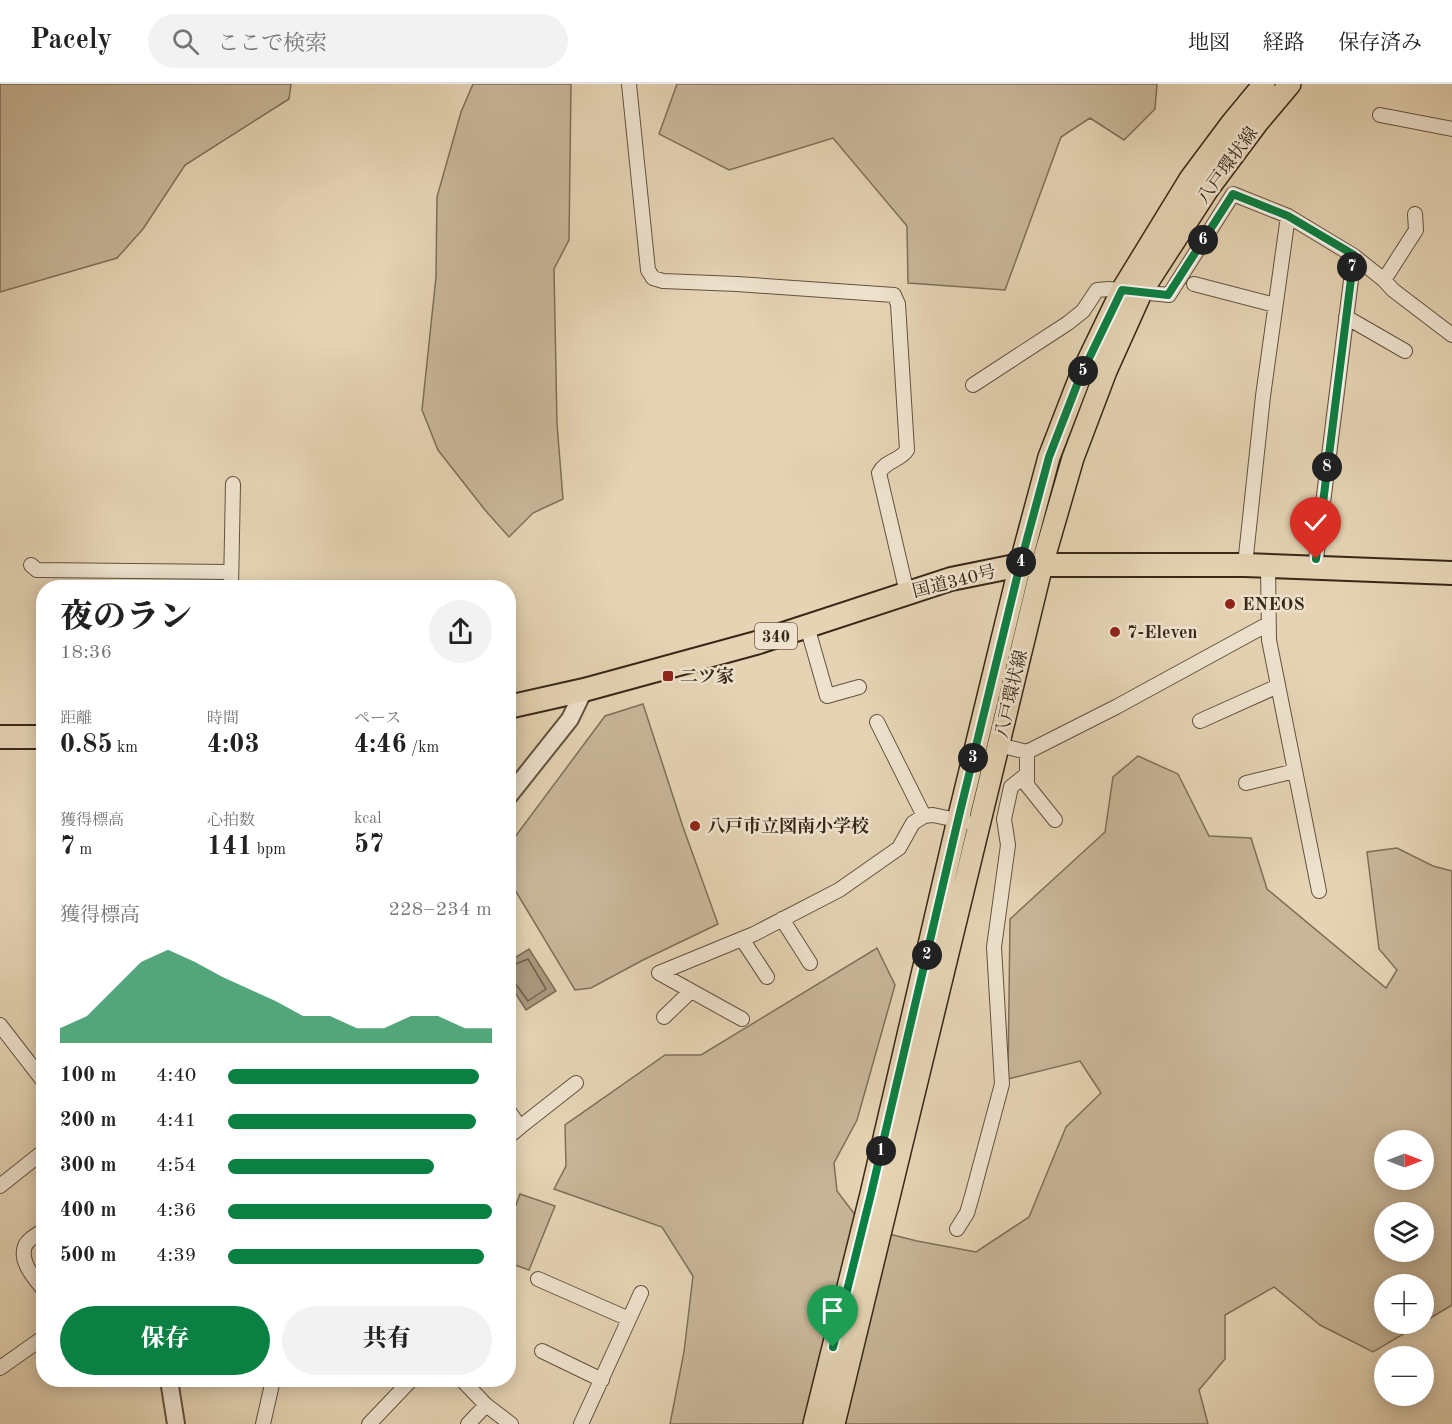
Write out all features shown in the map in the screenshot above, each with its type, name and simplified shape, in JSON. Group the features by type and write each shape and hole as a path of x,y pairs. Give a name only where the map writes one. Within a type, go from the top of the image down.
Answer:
{"highway":[{"name":"国道340号","path":"516,705 584,690 756,643 951,579 1031,565 1245,565 1452,573"},
{"path":"0,737 36,737"}],"main road":[{"name":"八戸環状線","path":"834,1424 958,820 1031,565 1106,371 1132,290 1190,179 1264,84"},
{"name":"八戸環状線","path":"1132,290 1258,122 1290,84"},
{"name":"八戸環状線","path":"814,1424 880,1196 980,825 999,745 1031,565"}],"street":[{"path":"629,84 648,270 653,278 663,281 894,295 898,304 907,450 903,456 883,467 879,473 907,593"},
{"path":"1380,115 1452,129"},
{"path":"973,385 1068,323 1083,311 1097,290 1132,290 1168,295 1233,194 1288,216 1354,255 1393,290 1452,335"},
{"path":"1384,280 1416,230 1415,214"},
{"path":"1245,565 1263,396 1288,216"},
{"path":"1315,567 1354,255"},
{"path":"1194,284 1275,305"},
{"path":"1346,317 1405,351"},
{"path":"231,580 233,484"},
{"path":"31,565 37,570 231,572"},
{"path":"1268,566 1268,624 1278,686 1319,891"},
{"path":"999,745 1027,752 1116,707 1268,624"},
{"path":"807,626 827,696 859,687"},
{"path":"1200,721 1278,686"},
{"path":"516,787 570,719 584,690"},
{"path":"877,722 924,816"},
{"path":"1027,752 1029,789 1055,820"},
{"path":"1246,783 1295,771"},
{"path":"957,1229 967,1213 1002,1084 994,947 1008,845 1004,819 1011,787 1027,774"},
{"path":"742,1019 659,973 742,939 839,890 899,848 913,823 924,816 933,815 980,825"},
{"path":"782,919 810,963"},
{"path":"742,939 767,978"},
{"path":"664,1017 691,991"},
{"path":"0,1025 36,1072"},
{"path":"516,1130 576,1083"},
{"path":"516,1121 520,1127"},
{"path":"0,1186 36,1157"},
{"path":"36,1236 25,1247 27,1268 36,1280"},
{"path":"538,1279 629,1319"},
{"path":"581,1424 641,1293"},
{"path":"0,1368 36,1343"},
{"path":"542,1351 602,1380"},
{"path":"170,1387 176,1424"},
{"path":"263,1424 271,1387"},
{"path":"369,1424 404,1387"},
{"path":"469,1387 486,1405 511,1424"},
{"path":"468,1424 486,1405"}],"shaded area":[{"path":"0,84 291,84 289,99 185,165 143,229 117,258 0,292"},
{"path":"473,84 571,84 569,240 554,269 557,424 563,499 533,513 509,537 438,450 422,410 436,277 437,197 461,112"},
{"path":"677,84 1157,84 1155,109 1124,140 1090,118 1061,137 1005,290 908,283 907,226 833,138 729,170 659,134"},
{"path":"643,704 683,827 718,924 591,988 575,990 516,892 516,836 605,716"},
{"path":"1138,756 1178,774 1209,836 1251,838 1267,889 1386,988 1397,970 1379,949 1367,852 1397,848 1433,866 1452,871 1452,1305 1434,1316 1434,1274 1374,1274 1374,1334 1403,1334 1383,1346 1374,1346 1373,1352 1320,1325 1274,1287 1225,1315 1225,1359 1199,1390 1208,1424 670,1424 684,1352 693,1276 662,1227 554,1189 566,1166 565,1125 665,1055 701,1055 877,948 895,985 857,1120 834,1163 837,1191 865,1228 976,1252 1029,1217 1066,1127 1101,1093 1080,1061 1008,1079 1010,919 1105,832 1113,777"},
{"path":"520,1194 555,1206 529,1270 516,1265 516,1205"}],"water":[{"path":"529,949 556,991 526,1010 516,994 516,957"}],"place":[{"name":"ENEOS","path":"1230,604"},
{"name":"7-Eleven","path":"1115,632"},
{"name":"二ツ家","path":"668,676"},
{"name":"八戸市立図南小学校","path":"695,826"}],"route":[{"path":"833,1347 958,820 1020,565 1049,457 1080,377 1122,290 1168,295 1233,194 1288,216 1354,255 1316,559"}]}
